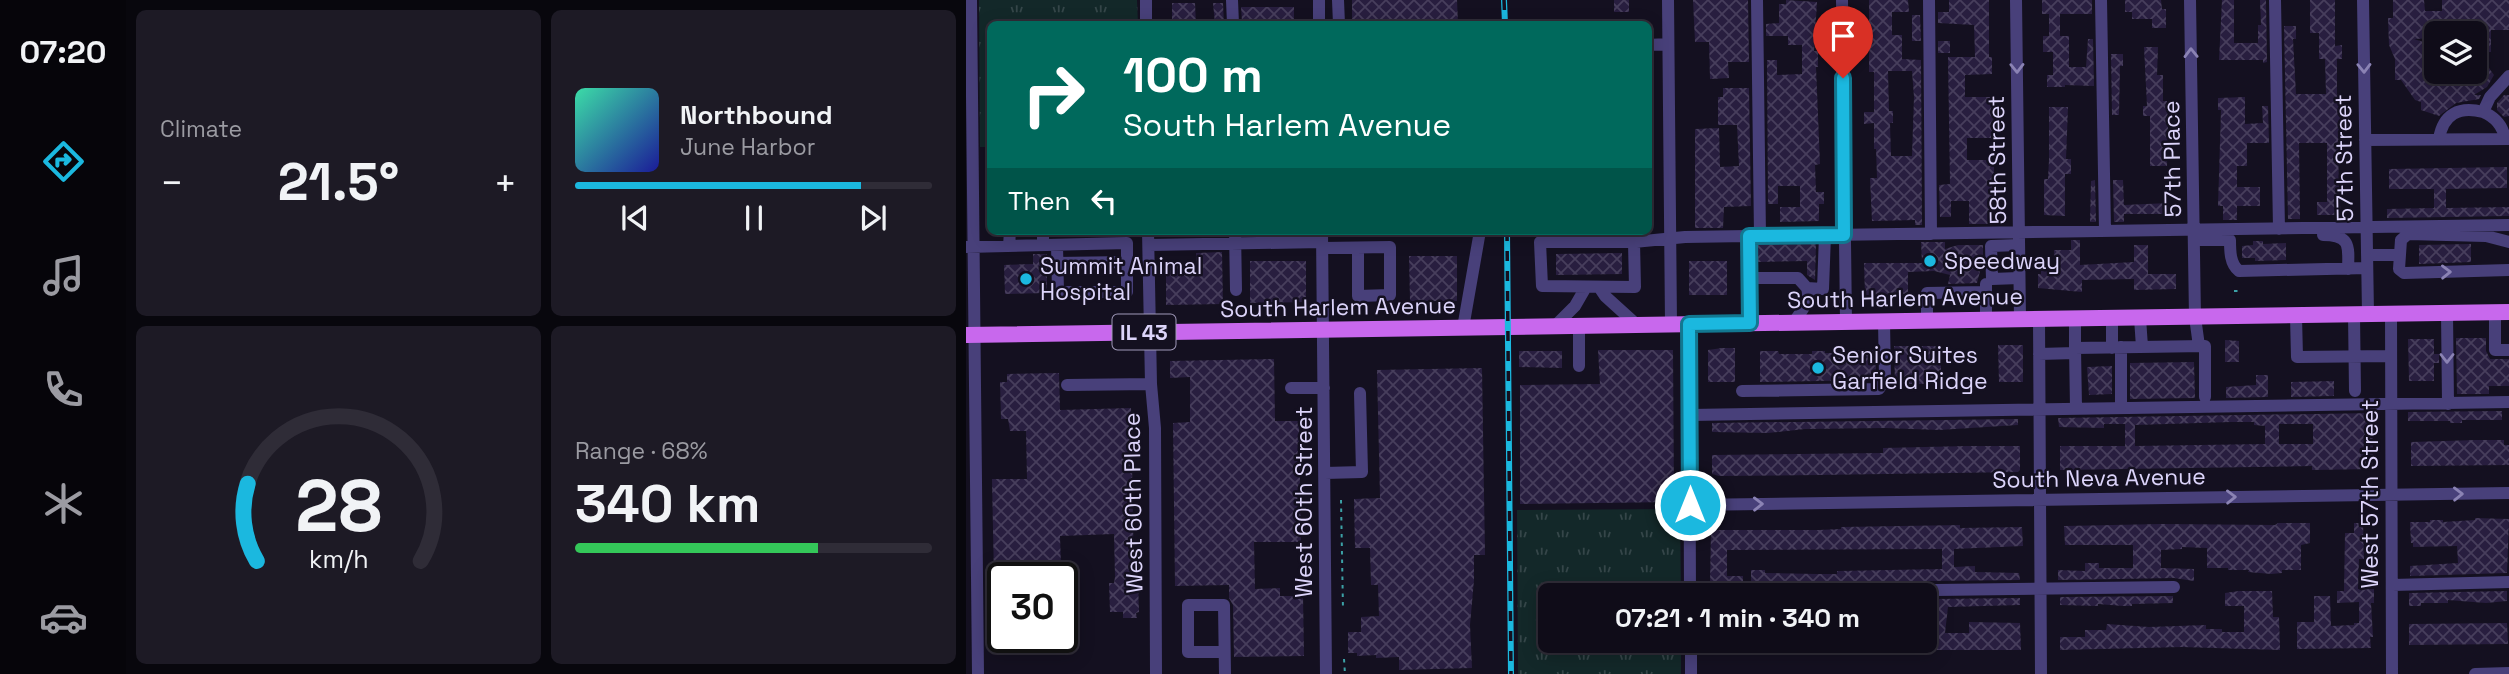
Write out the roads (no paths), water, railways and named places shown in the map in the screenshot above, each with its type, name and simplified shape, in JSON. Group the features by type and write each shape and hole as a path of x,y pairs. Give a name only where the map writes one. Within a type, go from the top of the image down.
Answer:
{"main road":[{"name":"South Harlem Avenue","path":"970,335 2502,312"}],"street":[{"path":"971,0 970,335 978,674"},
{"path":"1146,0 1146,21"},
{"path":"1232,0 1233,21"},
{"path":"1319,0 1319,21"},
{"path":"1338,0 1339,21"},
{"path":"1668,0 1671,324"},
{"path":"1750,323 1749,278 1754,236 1757,0"},
{"path":"1842,0 1846,322"},
{"path":"1928,0 1931,234"},
{"name":"58th Street","path":"2016,0 2020,319"},
{"path":"2101,0 2105,231"},
{"name":"57th Place","path":"2190,0 2195,317 2199,346 2205,346 2205,397"},
{"path":"2275,0 2279,229"},
{"name":"57th Street","path":"2355,391 2355,356 2367,262 2363,0"},
{"path":"1652,45 1668,44"},
{"path":"2483,111 2490,97 2509,76"},
{"path":"2365,140 2507,139 2496,120 2483,111 2465,109 2456,111 2443,122 2439,139"},
{"path":"2194,235 2279,229 2509,225"},
{"path":"1634,242 1635,287 1542,286 1540,242 1634,242 1671,237 1931,234 2019,239 2105,231 2194,235 2230,240 2236,236 2337,235 2343,238 2349,249 2348,269"},
{"path":"2509,242 2486,236 2408,234 2401,240 2399,255 2399,269 2403,272 2509,270"},
{"path":"1009,246 1010,235"},
{"path":"1043,235 1043,245"},
{"name":"West 60th Place","path":"1148,235 1149,332 1155,428 1156,674"},
{"path":"1463,328 1479,235"},
{"path":"1749,278 1802,283 1823,289 1825,235"},
{"path":"970,247 1057,245 1080,238 1114,237 1127,243 1127,292 1058,292 1057,245"},
{"path":"1235,237 1236,290"},
{"path":"1149,246 1235,237 1322,240 1358,248 1390,247 1390,295 1358,296 1358,248"},
{"path":"1992,279 1991,246 2019,239"},
{"name":"West 60th Street","path":"1322,240 1326,674"},
{"path":"2230,240 2230,253 2239,271 2348,269 2399,255"},
{"path":"1057,263 1127,262"},
{"path":"1986,320 1986,279 2020,278"},
{"path":"1793,323 1807,302 1802,283"},
{"path":"1593,287 1637,325"},
{"path":"1555,326 1593,287"},
{"path":"1927,321 1927,293 1986,292"},
{"path":"2502,312 2495,350 2509,349"},
{"path":"2447,313 2448,404"},
{"name":"West 57th Street","path":"2391,314 2392,674"},
{"path":"2296,316 2297,357 2391,356"},
{"path":"2112,318 2121,408"},
{"path":"2140,318 2142,347"},
{"path":"2039,319 2041,674"},
{"path":"2075,319 2076,408"},
{"path":"1742,391 1879,389 1885,379 1885,321"},
{"path":"1689,324 1690,583"},
{"path":"1579,326 1580,366"},
{"path":"2039,354 2116,347 2199,346"},
{"path":"1067,385 1151,384"},
{"path":"1292,388 1324,388"},
{"path":"1325,473 1362,472 1360,393"},
{"path":"1689,415 2509,402"},
{"name":"South Neva Avenue","path":"1690,505 2509,493"},
{"path":"2392,585 2509,582"},
{"path":"1937,590 2174,587"},
{"path":"1224,652 1188,652 1188,605 1224,605 1225,674"},
{"path":"1691,653 1691,674"},
{"path":"2475,674 2509,673"}],"railway":[{"path":"1504,0 1505,21"},
{"path":"1507,235 1511,674"}],"place":[{"name":"Speedway","path":"1930,261"},
{"name":"Summit Animal Hospital","path":"1026,279"},
{"name":"Senior Suites Garfield Ridge","path":"1818,368"}]}
